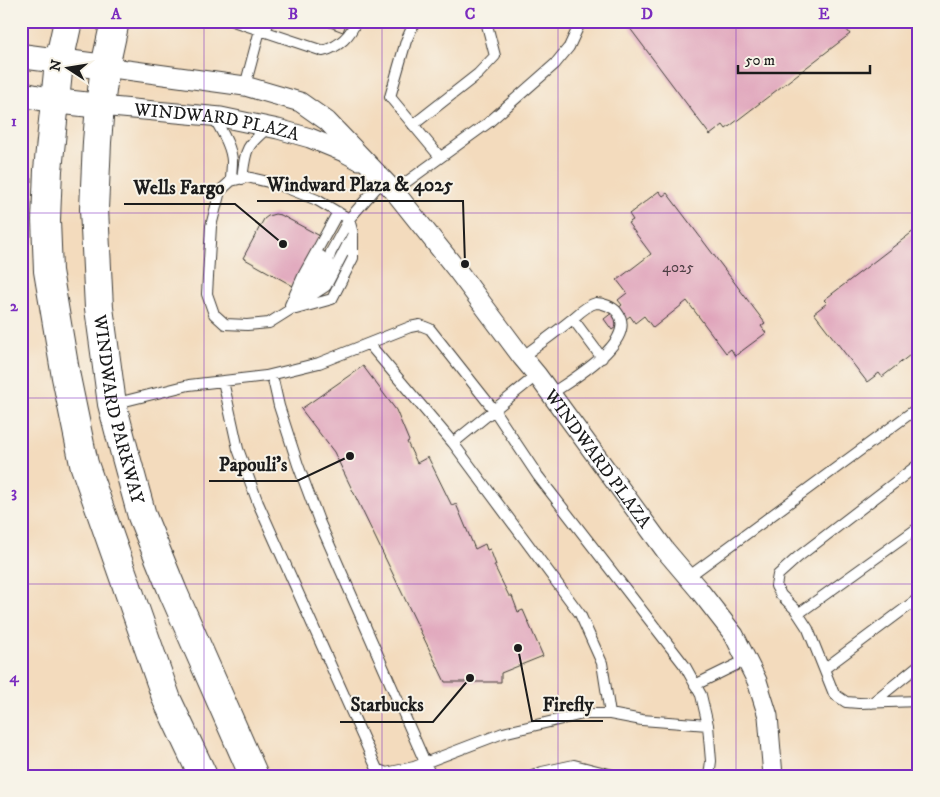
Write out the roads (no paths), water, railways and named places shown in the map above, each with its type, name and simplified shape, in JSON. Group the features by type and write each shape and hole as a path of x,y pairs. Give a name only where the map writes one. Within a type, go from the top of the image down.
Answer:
{"main road":[{"path":"68,21 59,62 48,170 46,220 48,271 66,377 84,464 167,700 203,776"},
{"name":"WINDWARD PARKWAY","path":"115,21 105,67 100,106 94,209 98,308 112,404 146,524 172,592 254,776"}],"street":[{"path":"21,56 105,67"},
{"name":"WINDWARD PLAZA","path":"105,67 245,86 300,102 328,121 383,179 457,270 551,394 665,550 734,635 757,681 768,716 773,776"},
{"name":"WINDWARD PLAZA","path":"21,94 55,101 214,117 269,127 310,138 344,152 383,179"}],"lane":[{"path":"233,21 323,51 332,49 352,32 356,21"},
{"path":"245,86 262,31 269,21"},
{"path":"415,21 406,40 390,97 440,157"},
{"path":"413,124 478,74 495,56 486,21"},
{"path":"288,311 304,274 344,216 383,179 440,157 488,123 555,64 569,47 581,21"},
{"path":"214,117 230,151 232,160 231,181"},
{"path":"242,178 244,159 248,148 253,140 269,127"},
{"path":"288,311 332,299 353,258 353,234 344,216 317,200 277,184 247,177 231,181 220,191 211,226 207,294 214,314 225,324 269,323 326,286 353,234"},
{"path":"288,311 318,281 328,261 344,216"},
{"path":"522,357 580,312 595,303 605,304 617,311 622,321 621,330 614,345 602,358 551,394"},
{"path":"573,318 602,358"},
{"path":"112,404 189,385 272,375 319,363 410,327 420,325 430,329 494,410 538,476 686,666 701,695 708,725 711,761 709,776"},
{"path":"369,344 453,443 580,614 602,663 610,714"},
{"path":"272,375 279,406 319,522 431,776"},
{"path":"453,443 537,376"},
{"path":"223,381 238,449 258,503 377,769 386,773 414,767 503,733 583,714 610,714 642,720 708,725"},
{"path":"688,577 919,407"},
{"path":"919,464 798,556 778,575 776,586 808,629 834,694 846,702 919,701"},
{"path":"798,614 919,527"},
{"path":"824,669 919,598"},
{"path":"695,685 746,660"},
{"path":"872,703 919,665"},
{"path":"533,776 542,772 574,765 616,776"}],"place":[{"name":"Wells Fargo","path":"283,244"},
{"name":"Windward Plaza & 4025","path":"465,264"},
{"name":"Papouli's","path":"350,456"},
{"name":"Firefly","path":"518,648"},
{"name":"Starbucks","path":"470,678"}]}
